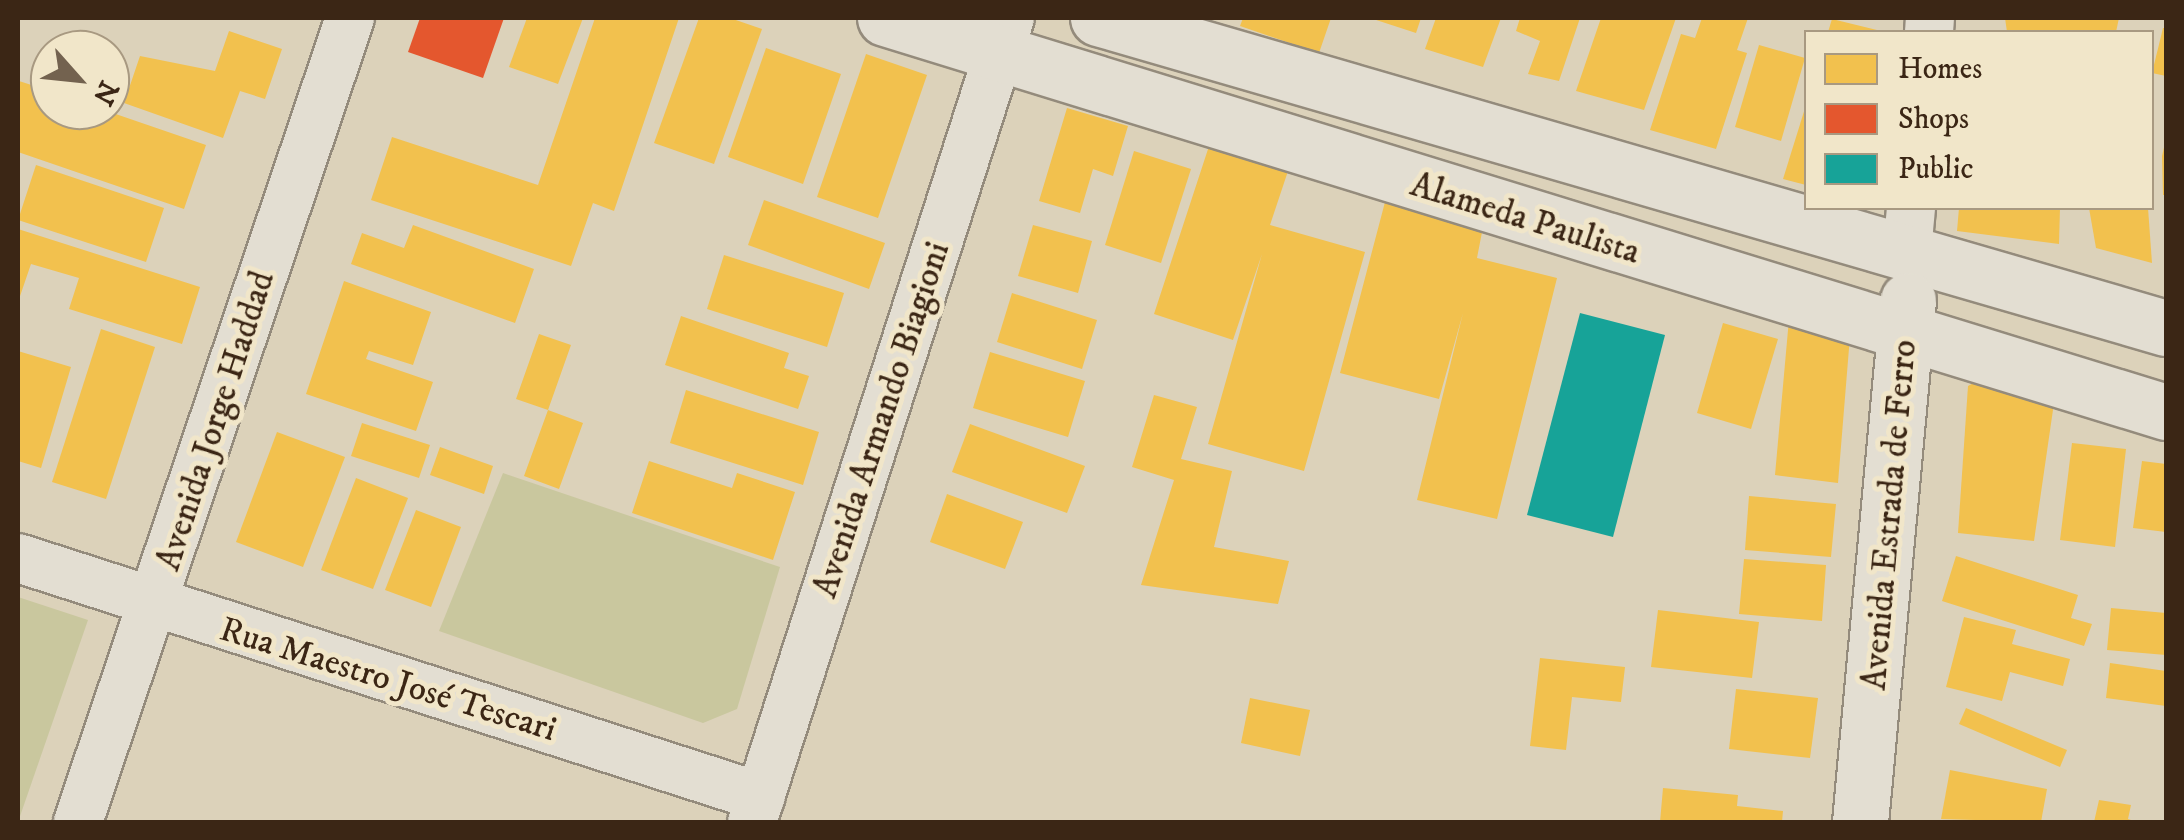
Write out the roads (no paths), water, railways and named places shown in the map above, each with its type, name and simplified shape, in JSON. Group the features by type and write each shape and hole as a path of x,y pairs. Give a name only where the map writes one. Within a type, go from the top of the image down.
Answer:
{"main road":[{"name":"Alameda Paulista","path":"885,18 1005,37 1908,337 2166,412"},
{"name":"Alameda Paulista","path":"1098,18 1804,203"},
{"name":"Alameda Paulista","path":"1832,210 1909,230 2166,328"},
{"name":"Avenida Estrada de Ferro","path":"1860,822 1908,337 1909,230"}],"street":[{"name":"Avenida Jorge Haddad","path":"78,822 350,18"},
{"name":"Avenida Armando Biagioni","path":"756,810 1005,37"},
{"name":"Rua Maestro José Tescari","path":"18,558 756,810"}]}
